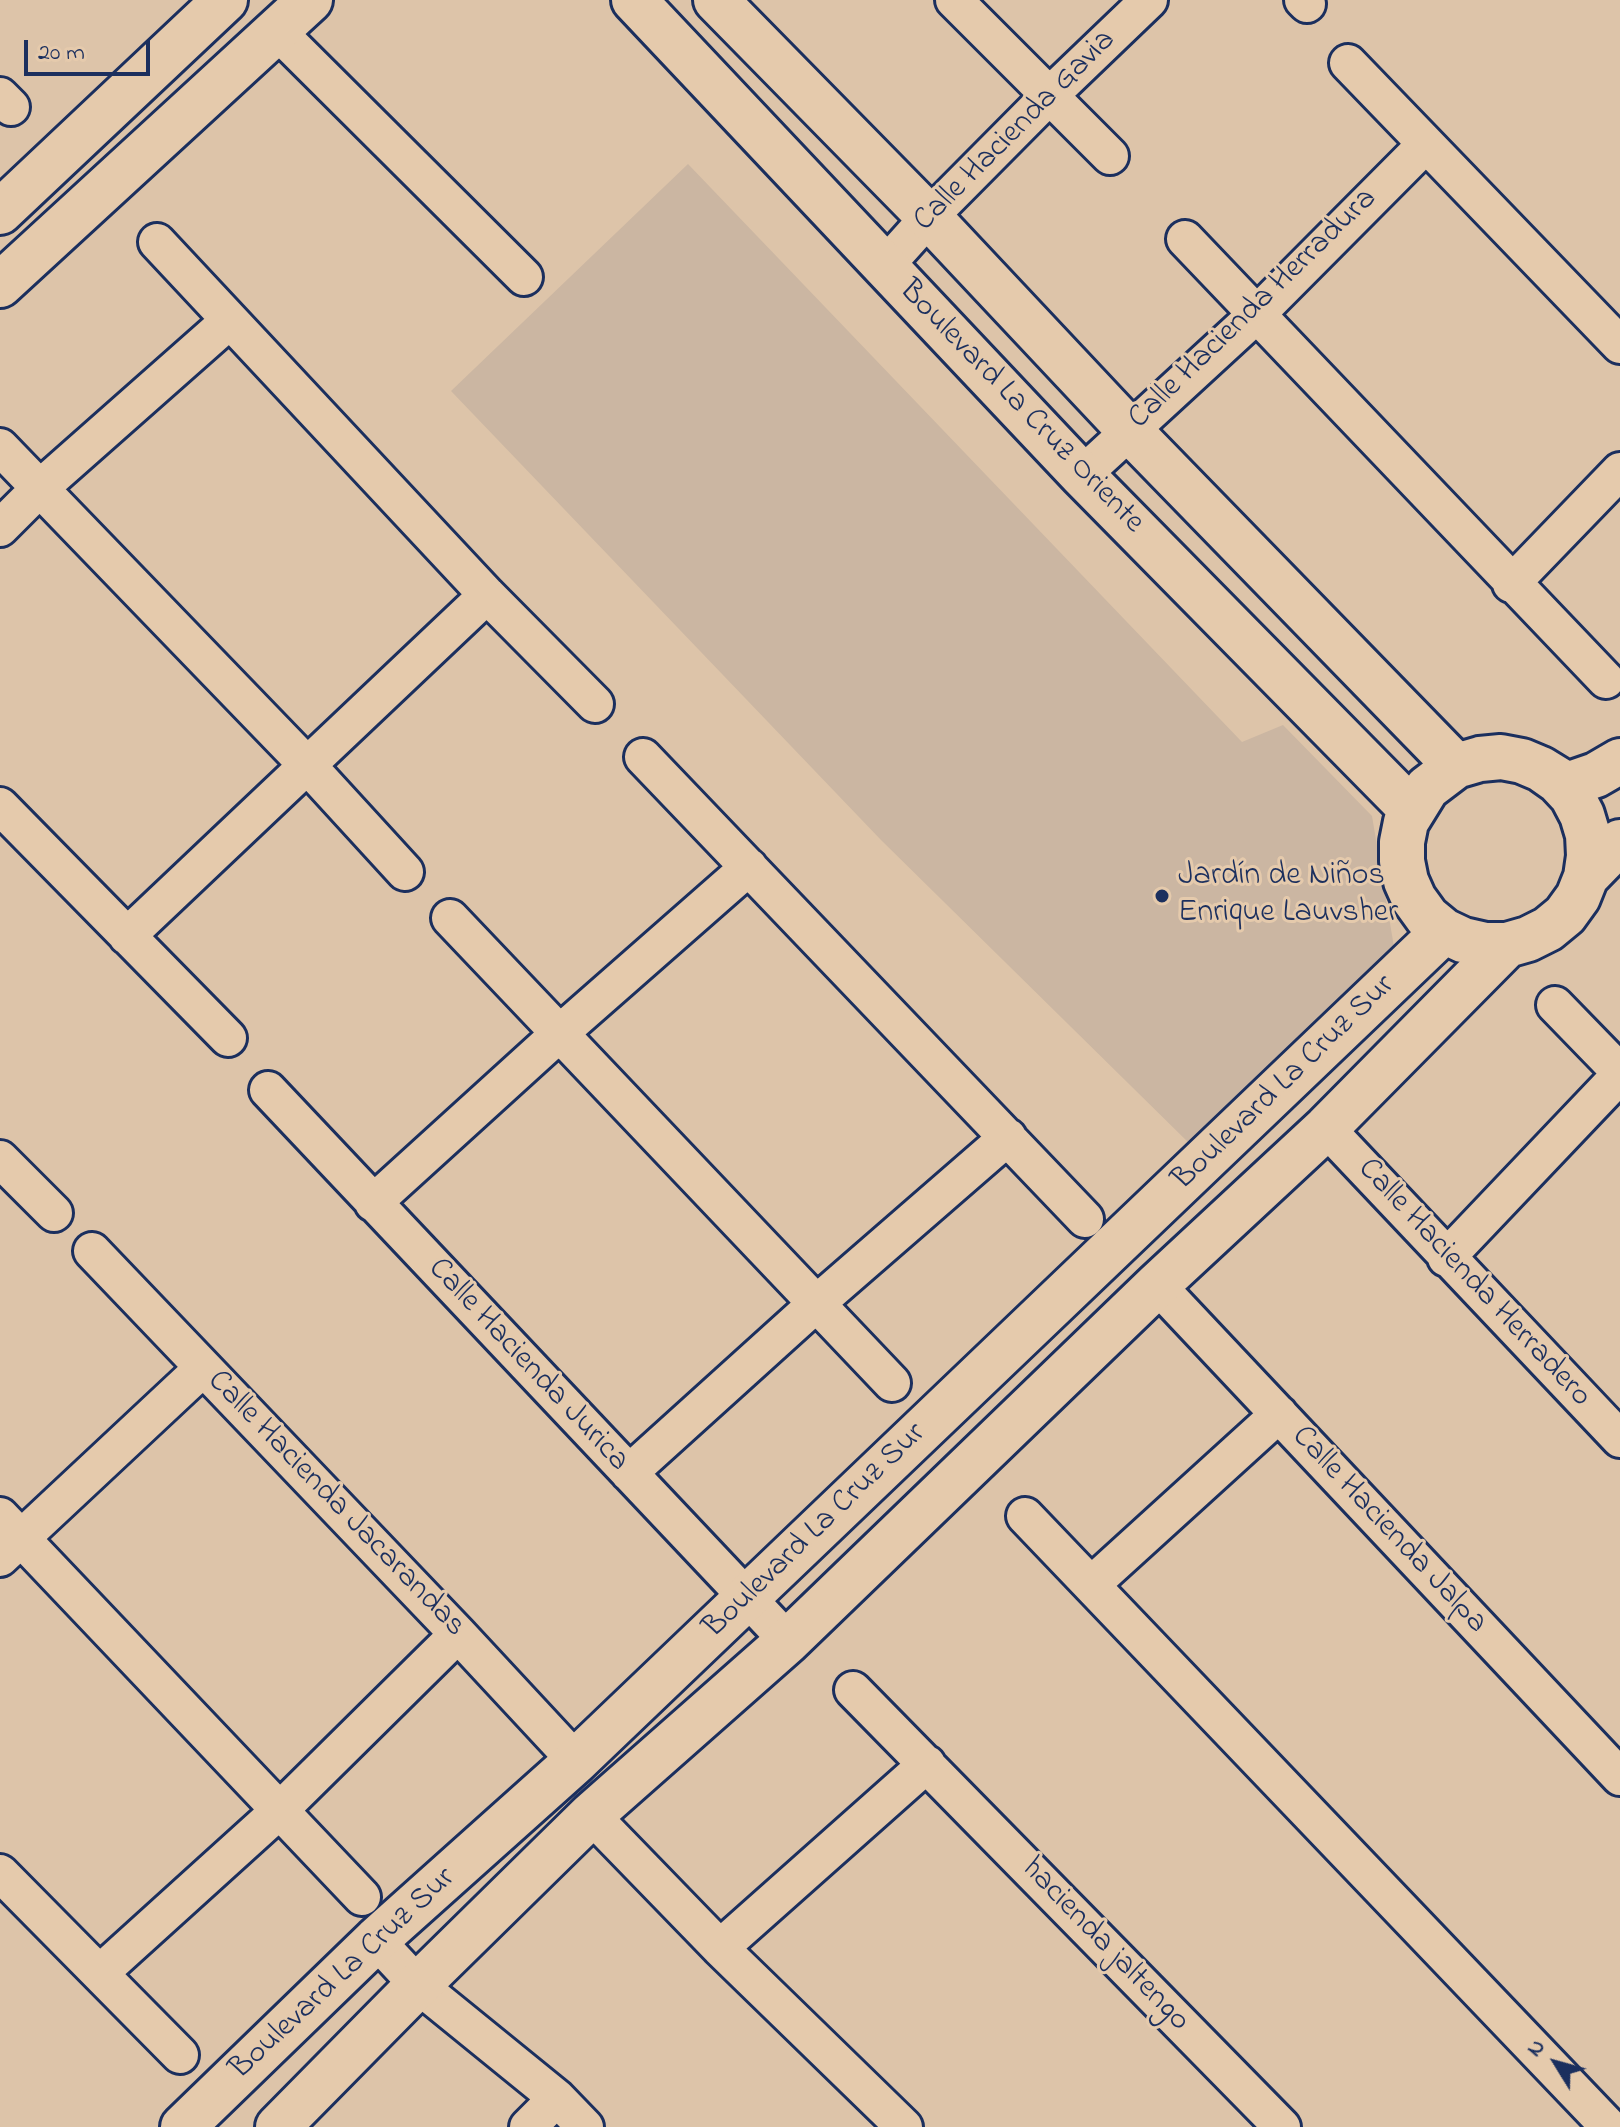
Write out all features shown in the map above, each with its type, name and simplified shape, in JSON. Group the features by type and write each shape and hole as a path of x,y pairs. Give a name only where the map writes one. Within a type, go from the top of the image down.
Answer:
{"street":[{"path":"0,212 225,0"},
{"path":"0,285 310,0"},
{"name":"Boulevard La Cruz Oriente","path":"634,0 1082,475 1412,810"},
{"name":"Boulevard La Cruz Oriente","path":"716,0 929,217 1129,430 1456,766"},
{"path":"954,0 1110,156"},
{"name":"Calle Hacienda Gavia","path":"885,266 1050,95 1149,0"},
{"path":"276,30 524,277"},
{"path":"1348,63 1620,345"},
{"name":"Calle Hacienda Herradura","path":"1082,475 1256,315 1426,144"},
{"path":"1185,239 1511,584 1606,680"},
{"path":"157,242 487,595 595,704"},
{"path":"0,528 39,489 229,321"},
{"path":"0,447 308,766 405,872"},
{"path":"1511,584 1620,471"},
{"path":"127,936 487,595"},
{"path":"643,757 1085,1219"},
{"path":"1541,769 1572,796 1588,835 1586,877 1578,897 1565,915 1548,929 1507,945 1485,945 1444,931 1427,917 1414,899 1402,861 1402,842 1412,810 1427,788 1456,766 1480,759 1501,757 1522,761 1541,769 1567,785 1596,775 1620,761"},
{"path":"0,806 228,1038"},
{"path":"1586,877 1620,842"},
{"path":"373,1203 749,867"},
{"path":"450,918 892,1383"},
{"name":"Boulevard La Cruz Sur","path":"183,2127 376,1940 576,1761 1444,931"},
{"name":"Boulevard La Cruz Sur","path":"278,2127 591,1815 788,1641 1157,1285 1326,1128 1507,945"},
{"path":"1446,1258 1620,1073 1555,1005"},
{"name":"Calle Hacienda Jurica","path":"268,1090 788,1641"},
{"name":"Calle Hacienda Herradero","path":"1326,1128 1620,1439"},
{"path":"629,1473 817,1303 1008,1137"},
{"path":"0,1159 54,1213"},
{"name":"Calle Hacienda Jacarandas","path":"92,1251 576,1761"},
{"name":"Calle Hacienda Jalpa","path":"1157,1285 1620,1777"},
{"path":"203,1368 7,1538 280,1810 362,1897"},
{"path":"1091,1585 1279,1414"},
{"path":"1025,1516 1609,2127"},
{"path":"100,1973 280,1810 458,1634"},
{"name":"hacienda jaltengo","path":"853,1690 1282,2127"},
{"path":"720,1948 927,1764"},
{"path":"591,1815 720,1948 904,2127"},
{"path":"0,1873 180,2055"},
{"path":"376,1940 418,1985 557,2098 585,2127"},
{"path":"528,2127 557,2098"}],"shaded area":[{"path":"688,164 1242,742 1283,725 1372,816 1395,953 1193,1147 881,840 451,391"}],"place":[{"name":"Jardín de Niños Enrique Lauvsher","path":"1162,896"}]}
